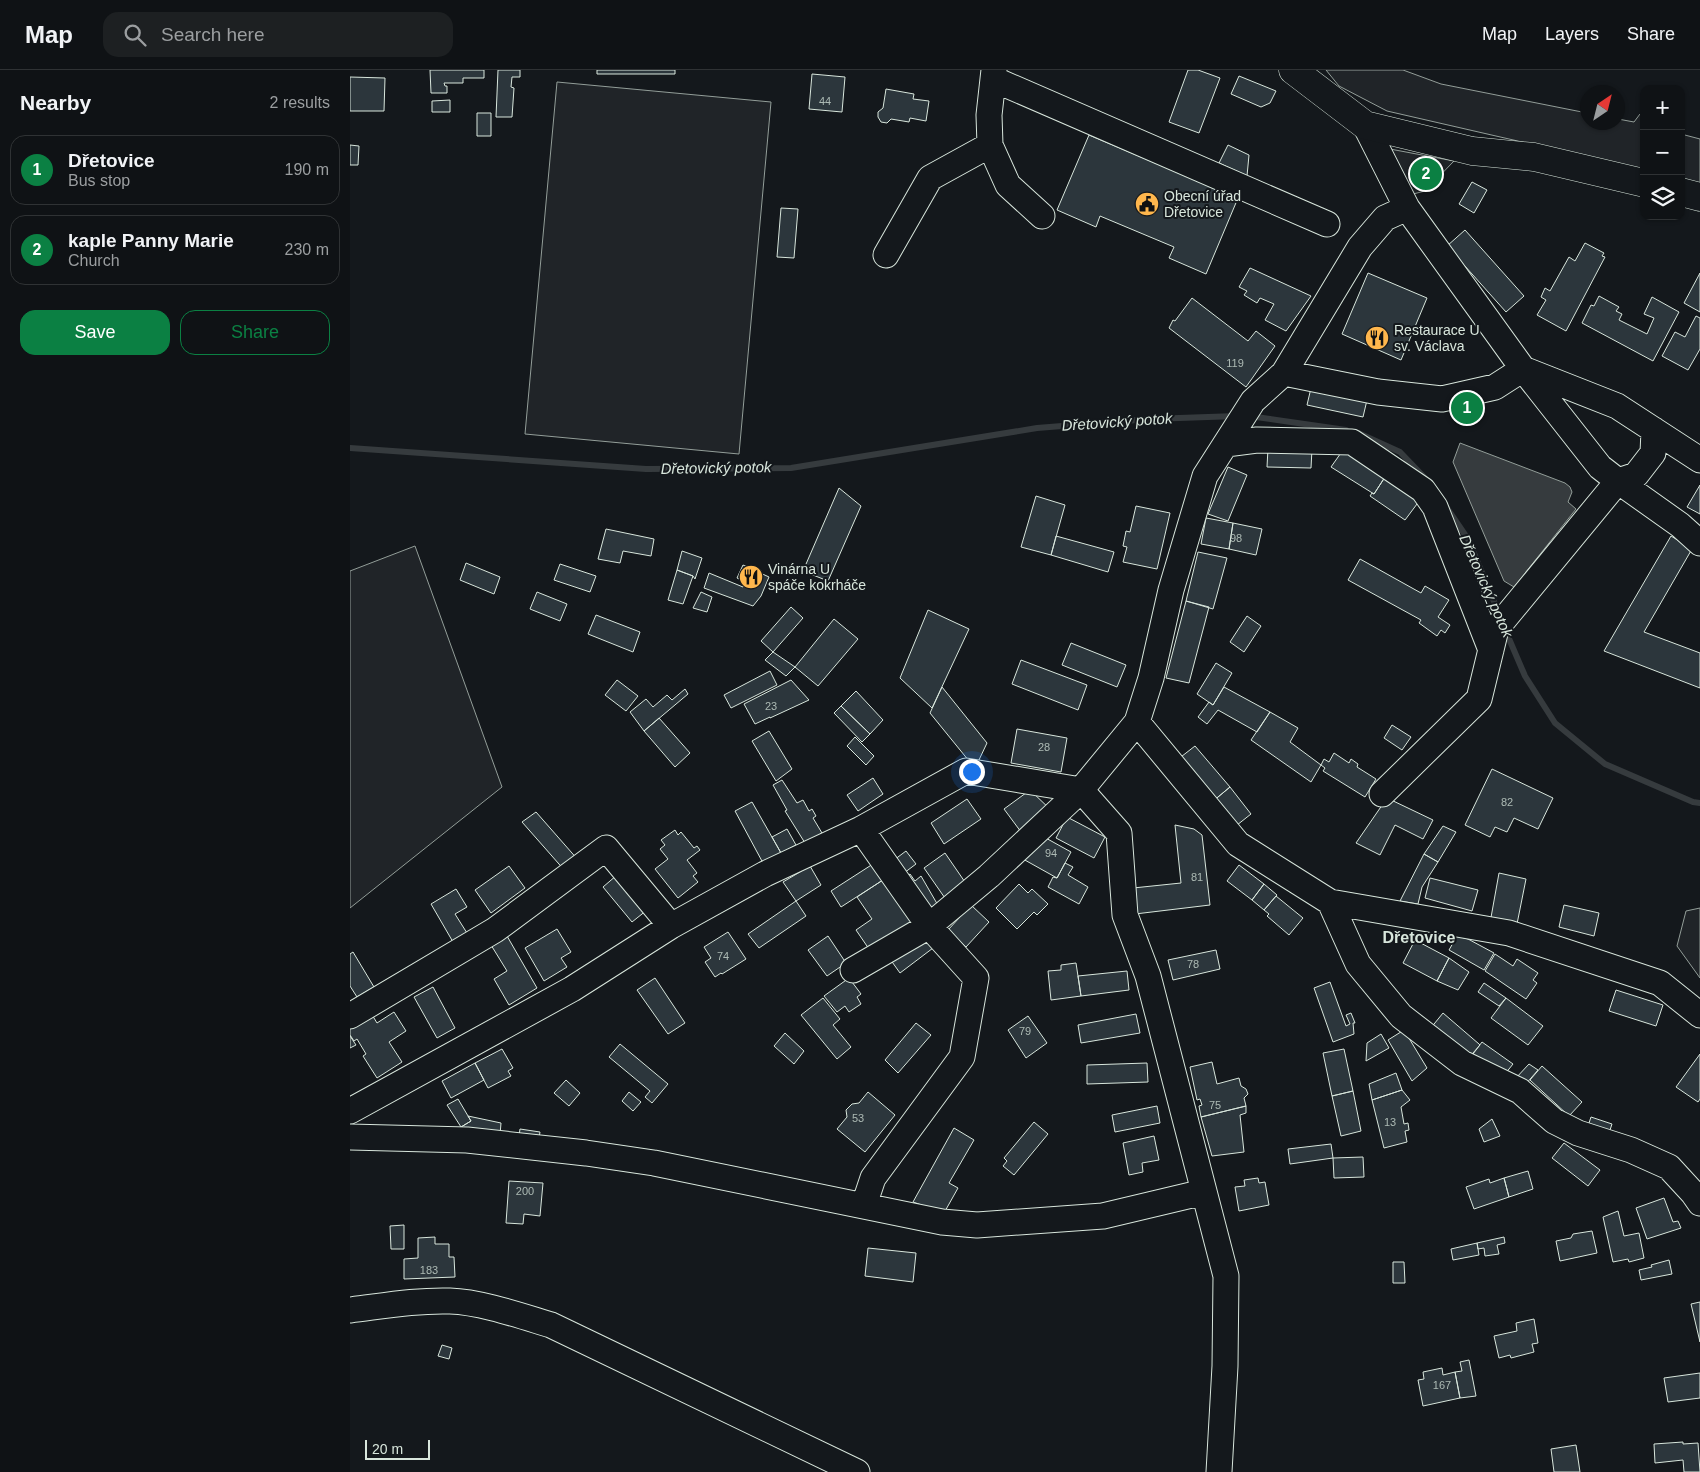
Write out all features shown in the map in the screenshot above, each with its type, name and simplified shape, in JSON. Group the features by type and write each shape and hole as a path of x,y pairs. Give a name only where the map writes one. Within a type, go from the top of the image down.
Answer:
{"main road":[{"path":"1293,70 1365,126 1472,151 1534,157 1640,182"},
{"path":"1685,193 1700,197"}],"street":[{"path":"1042,216 1008,185 990,145 993,74 1327,224"},
{"path":"1365,126 1407,208 1524,369 1600,467 1680,525 1700,543"},
{"path":"886,255 930,178 990,145"},
{"path":"853,970 928,926 989,876 1081,790 1137,722 1151,678 1171,590 1205,476 1253,401 1284,372 1360,247 1385,218 1407,208"},
{"path":"1284,372 1378,392 1442,399 1495,387 1524,369"},
{"path":"1524,369 1617,406 1700,460"},
{"path":"1382,794 1479,699 1496,629 1618,481 1636,475 1653,453 1654,430"},
{"path":"1231,436 1258,440 1352,442 1423,490 1434,507 1491,650"},
{"path":"1137,722 1238,844 1330,902 1509,933 1660,983 1700,1015"},
{"path":"350,1111 572,988 671,926 765,874 861,829 966,771 1081,790 1119,833 1125,915 1148,976 1226,1276 1226,1366 1219,1472"},
{"path":"861,829 928,926 976,978 962,1057 873,1178 864,1205"},
{"path":"350,1016 495,930 606,848 671,926"},
{"path":"1330,902 1358,964 1401,1016 1462,1063 1520,1091 1554,1121 1578,1133 1631,1150 1669,1167 1700,1203"},
{"path":"350,1137 468,1140 586,1153 654,1163 942,1222 977,1225 1102,1216 1204,1192"},
{"path":"350,1310 418,1301 452,1301 500,1310 551,1325 857,1472"}],"shaded area":[{"path":"1326,70 1403,70 1441,84 1580,112 1580,130 1625,130 1625,120 1634,122 1640,114 1640,169 1387,111 1339,86"},
{"path":"557,82 771,102 739,454 525,434"},
{"path":"1685,135 1700,139 1700,183 1685,180"},
{"path":"1390,149 1454,161 1425,191 1413,194"},
{"path":"1460,443 1565,483 1572,492 1568,502 1576,509 1514,587 1504,581 1453,462"},
{"path":"415,546 502,787 350,908 350,571"},
{"path":"1700,908 1700,978 1677,946 1686,911"}],"building":[{"path":"430,70 484,70 484,78 463,78 463,83 444,83 447,86 447,93 431,93"},
{"path":"498,70 520,70 520,77 512,77 511,87 514,88 512,117 496,117"},
{"path":"597,70 675,70 675,74 597,74"},
{"path":"1188,70 1198,70 1220,78 1199,133 1169,122"},
{"path":"812,74 845,77 842,112 809,109"},
{"path":"1239,76 1276,91 1270,103 1261,107 1231,94"},
{"path":"350,77 385,78 384,111 350,111"},
{"path":"886,89 914,94 913,99 929,101 926,121 910,118 909,122 891,119 887,123 881,122 878,112 883,108"},
{"path":"450,100 450,112 432,112 432,101"},
{"path":"477,113 491,113 491,136 477,136"},
{"name":"Obecní úřad Dřetovice","path":"1089,135 1238,198 1206,274 1169,258 1174,247 1100,216 1096,227 1057,210"},
{"path":"350,145 359,146 358,165 350,165"},
{"path":"1228,145 1249,155 1247,176 1219,163"},
{"path":"1427,166 1432,171 1428,180 1419,177 1423,167"},
{"path":"1472,182 1487,190 1474,213 1459,204"},
{"path":"781,208 798,209 794,258 777,257"},
{"path":"1465,230 1524,296 1506,312 1447,246"},
{"path":"1585,243 1604,253 1602,256 1605,257 1566,331 1537,315 1546,300 1541,297 1545,288 1550,291 1569,257 1575,261"},
{"path":"1250,268 1311,296 1286,331 1265,320 1274,304 1260,298 1257,303 1244,295 1247,291 1239,287"},
{"path":"1368,273 1427,298 1401,360 1342,334"},
{"path":"1700,273 1700,312 1684,303"},
{"path":"1599,296 1619,307 1616,311 1622,314 1619,320 1647,334 1654,318 1644,314 1652,297 1679,312 1653,361 1582,323 1591,305 1594,306"},
{"path":"1192,298 1248,341 1256,331 1275,346 1246,387 1169,328 1173,320 1175,321"},
{"path":"1696,316 1700,318 1700,349 1688,370 1662,356 1675,332 1685,337"},
{"path":"1311,388 1367,400 1363,417 1307,405"},
{"path":"1268,448 1312,449 1311,468 1267,467"},
{"path":"1343,450 1385,477 1374,494 1331,467"},
{"path":"1228,467 1247,475 1228,521 1208,514"},
{"path":"1385,477 1420,500 1405,520 1370,496 1372,493 1374,494"},
{"path":"1700,485 1700,514 1687,507"},
{"path":"839,488 861,506 828,581 803,571"},
{"path":"1036,496 1065,505 1051,555 1021,547"},
{"path":"1136,506 1170,513 1157,569 1123,562 1127,547 1123,546 1126,531 1130,532"},
{"path":"1206,518 1233,523 1229,549 1201,544"},
{"path":"1233,523 1262,529 1256,555 1229,549"},
{"path":"606,529 654,539 651,556 623,551 620,563 598,559"},
{"path":"1056,536 1114,552 1108,572 1051,555"},
{"path":"1671,536 1692,549 1644,632 1700,653 1700,688 1604,651"},
{"path":"682,551 702,558 695,579 693,576 677,570"},
{"path":"1198,552 1227,558 1213,609 1186,601"},
{"path":"1360,559 1421,593 1425,586 1449,600 1438,617 1450,625 1445,633 1441,630 1437,636 1419,623 1421,620 1348,580"},
{"path":"466,563 500,577 494,594 460,580"},
{"path":"560,564 596,576 590,592 554,580"},
{"path":"743,565 769,577 761,596 753,606 704,588 709,573 743,587 745,582 737,578"},
{"path":"677,570 693,576 683,604 668,600"},
{"path":"537,592 567,604 560,621 530,609"},
{"path":"701,592 712,597 707,612 693,608"},
{"path":"1186,601 1209,607 1189,683 1166,678"},
{"path":"791,607 803,618 773,652 761,641"},
{"path":"928,610 969,629 932,708 900,678"},
{"path":"596,615 640,632 633,652 588,634"},
{"path":"1247,616 1261,626 1244,652 1230,642"},
{"path":"834,619 858,639 818,686 795,667"},
{"path":"1071,643 1126,665 1117,687 1062,665"},
{"path":"773,652 795,667 786,676 765,660"},
{"path":"1021,660 1087,685 1078,710 1012,684"},
{"path":"1216,663 1232,673 1213,705 1197,694"},
{"path":"770,671 777,685 731,708 724,695"},
{"path":"617,680 638,696 626,711 605,695"},
{"path":"791,680 809,700 755,724 744,704"},
{"path":"942,687 987,743 978,762 969,761 930,713"},
{"path":"1224,687 1270,712 1257,732 1218,710 1207,724 1198,717 1209,702 1213,705"},
{"path":"685,689 688,694 644,731 630,712 646,699 653,707 667,695 672,700"},
{"path":"856,691 883,720 870,734 841,706"},
{"path":"841,706 870,734 862,742 834,713"},
{"path":"1270,712 1298,728 1290,742 1321,765 1311,782 1251,740"},
{"path":"659,718 690,753 675,767 644,731"},
{"path":"1392,725 1411,737 1402,750 1384,738"},
{"path":"1017,729 1067,738 1061,772 1011,763"},
{"path":"769,731 792,769 776,781 752,741"},
{"path":"855,737 874,756 866,765 847,746"},
{"path":"1195,746 1230,787 1212,802 1177,760"},
{"path":"1334,753 1349,763 1351,759 1358,764 1357,767 1376,779 1365,797 1323,771 1325,768 1321,765 1324,759 1329,762"},
{"path":"1492,769 1553,798 1538,829 1514,818 1507,832 1495,827 1490,837 1465,825"},
{"path":"873,778 883,794 858,811 847,795"},
{"path":"782,780 797,803 803,800 809,811 812,809 816,816 813,818 822,833 805,843 785,811 787,810 773,785"},
{"path":"1230,787 1251,814 1232,829 1212,802"},
{"path":"1030,790 1053,812 1024,836 1004,809"},
{"path":"1387,798 1433,820 1423,839 1395,825 1380,855 1356,843"},
{"path":"967,799 981,819 944,844 931,823"},
{"path":"752,802 781,853 763,863 735,811"},
{"path":"536,812 579,861 566,872 522,822"},
{"path":"1067,817 1105,837 1094,858 1056,838"},
{"path":"1175,825 1194,829 1202,835 1210,905 1135,914 1133,888 1181,883"},
{"path":"1443,826 1456,832 1438,862 1424,854"},
{"path":"787,829 796,845 781,853 772,837"},
{"path":"675,830 678,835 681,832 694,848 697,846 700,850 687,860 697,873 693,876 698,882 678,898 655,869 668,859 660,849 665,845 661,840"},
{"path":"1044,837 1071,852 1057,878 1023,859"},
{"path":"906,851 916,864 900,876 890,863"},
{"path":"945,853 967,885 947,901 924,868"},
{"path":"1424,854 1438,862 1422,887 1418,904 1400,901"},
{"path":"876,862 886,878 841,907 831,891"},
{"path":"1065,863 1073,867 1068,875 1088,887 1079,904 1048,887 1053,877 1057,878"},
{"path":"1239,865 1264,884 1252,900 1227,881"},
{"path":"509,866 525,888 491,913 475,890"},
{"path":"810,866 821,885 796,901 783,882"},
{"path":"1499,873 1526,879 1516,929 1490,923"},
{"path":"910,874 915,881 921,876 939,907 926,918 903,879"},
{"path":"617,875 647,910 632,922 603,887"},
{"path":"886,878 915,923 869,949 856,930 872,919 857,897"},
{"path":"1430,878 1478,890 1472,911 1425,898"},
{"path":"1019,884 1028,893 1032,889 1048,904 1037,915 1034,912 1017,929 996,908"},
{"path":"1264,884 1277,895 1264,910 1252,900"},
{"path":"456,889 467,907 455,914 467,933 453,942 431,904"},
{"path":"1276,896 1303,918 1289,935 1267,916 1269,914 1264,910"},
{"path":"796,901 806,916 759,948 748,934"},
{"path":"971,905 989,922 966,947 948,930"},
{"path":"1564,905 1599,913 1594,936 1559,927"},
{"path":"557,929 571,952 561,958 567,967 544,981 525,948"},
{"path":"728,932 746,959 715,977 705,962 711,958 704,947"},
{"path":"927,932 937,945 900,973 890,959"},
{"path":"507,936 537,988 509,1005 494,979 507,971 491,945"},
{"path":"828,936 846,963 827,976 808,950"},
{"path":"1457,936 1468,939 1494,953 1484,970 1449,950"},
{"path":"1415,940 1449,958 1437,981 1403,963"},
{"path":"1216,950 1220,969 1173,980 1168,960"},
{"path":"353,952 374,987 357,997 350,986 350,954"},
{"path":"1495,954 1513,966 1517,959 1538,973 1533,980 1537,983 1526,999 1485,971"},
{"path":"1449,958 1469,972 1458,990 1437,981"},
{"path":"1076,963 1081,996 1051,1000 1048,971 1061,970 1061,965"},
{"path":"1127,971 1129,990 1081,996 1078,976"},
{"path":"655,978 685,1023 668,1034 637,990"},
{"path":"849,978 861,994 857,997 861,1004 849,1012 845,1006 837,1012 824,996"},
{"path":"1330,982 1346,1026 1350,1024 1346,1015 1351,1013 1355,1023 1353,1023 1354,1034 1333,1042 1314,988"},
{"path":"1484,983 1506,998 1499,1006 1478,992"},
{"path":"433,987 455,1028 437,1038 414,997"},
{"path":"1616,990 1663,1005 1656,1026 1609,1011"},
{"path":"823,998 840,1019 833,1025 851,1047 837,1059 801,1015"},
{"path":"1506,998 1543,1026 1528,1045 1491,1018"},
{"path":"394,1012 406,1031 389,1042 402,1062 377,1078 363,1056 366,1054 357,1039 354,1041 350,1035 350,1026 371,1013 377,1023"},
{"path":"1443,1013 1480,1045 1466,1061 1430,1029"},
{"path":"1136,1014 1140,1033 1081,1043 1078,1025"},
{"path":"1028,1016 1047,1043 1026,1058 1008,1030"},
{"path":"916,1023 931,1035 898,1073 885,1060"},
{"path":"1404,1030 1427,1068 1412,1081 1388,1040"},
{"path":"785,1033 804,1051 794,1064 774,1046"},
{"path":"1381,1034 1389,1048 1366,1061 1367,1043"},
{"path":"350,1036 356,1045 350,1048"},
{"path":"1482,1042 1513,1064 1505,1074 1473,1054"},
{"path":"620,1044 668,1084 652,1103 645,1097 650,1091 609,1057"},
{"path":"502,1049 513,1068 508,1071 511,1076 488,1088 475,1063"},
{"path":"1344,1049 1353,1091 1332,1096 1323,1053"},
{"path":"1700,1054 1700,1099 1698,1102 1676,1087"},
{"path":"1212,1062 1217,1084 1239,1078 1241,1086 1246,1089 1248,1094 1244,1098 1246,1106 1201,1117 1199,1106 1202,1105 1200,1099 1197,1100 1190,1067"},
{"path":"475,1063 484,1080 451,1098 442,1081"},
{"path":"1147,1063 1148,1082 1087,1084 1087,1065"},
{"path":"1529,1064 1538,1070 1525,1085 1515,1079"},
{"path":"1542,1066 1582,1102 1569,1116 1530,1080"},
{"path":"1396,1073 1402,1090 1372,1100 1369,1084"},
{"path":"566,1080 580,1093 569,1106 554,1093"},
{"path":"1402,1090 1410,1100 1401,1107 1404,1124 1408,1123 1409,1130 1405,1131 1407,1142 1384,1148 1372,1100"},
{"path":"1353,1091 1361,1131 1341,1136 1332,1096"},
{"path":"629,1092 641,1102 633,1111 622,1101"},
{"path":"868,1092 895,1115 865,1152 837,1129 847,1117 846,1110 852,1104 859,1103"},
{"path":"458,1099 471,1121 461,1127 447,1105"},
{"path":"1157,1106 1160,1123 1115,1132 1112,1115"},
{"path":"1246,1106 1246,1113 1240,1115 1244,1152 1212,1156 1201,1117"},
{"path":"468,1116 501,1123 500,1135 461,1129 461,1127 471,1121"},
{"path":"1591,1117 1612,1124 1607,1139 1586,1132"},
{"path":"1492,1119 1500,1136 1484,1142 1479,1129"},
{"path":"1034,1122 1048,1134 1014,1175 1003,1166 1007,1161 1004,1158"},
{"path":"954,1128 974,1140 949,1183 958,1188 944,1213 913,1202"},
{"path":"520,1129 540,1132 539,1138 519,1136"},
{"path":"1154,1136 1159,1160 1142,1163 1143,1172 1129,1175 1123,1143"},
{"path":"1564,1143 1600,1170 1588,1186 1552,1158"},
{"path":"1331,1144 1333,1158 1290,1164 1288,1149"},
{"path":"1363,1157 1364,1177 1334,1178 1333,1158"},
{"path":"1528,1171 1533,1189 1509,1197 1504,1178"},
{"path":"1258,1178 1259,1183 1265,1182 1269,1205 1239,1211 1235,1187 1245,1186 1244,1180"},
{"path":"1504,1178 1509,1197 1474,1209 1466,1187 1489,1179 1490,1183"},
{"path":"509,1181 543,1183 540,1216 524,1214 523,1224 506,1223"},
{"path":"1664,1198 1673,1222 1678,1221 1681,1228 1647,1239 1636,1208"},
{"path":"1618,1211 1624,1236 1639,1233 1644,1258 1629,1262 1628,1259 1613,1262 1603,1217"},
{"path":"404,1225 404,1249 391,1249 390,1226"},
{"path":"1592,1231 1597,1253 1560,1261 1556,1241 1571,1238 1573,1234"},
{"path":"435,1237 435,1244 449,1244 449,1257 454,1257 455,1277 404,1279 404,1259 418,1258 418,1238"},
{"path":"1504,1237 1505,1243 1497,1245 1499,1254 1485,1256 1484,1248 1478,1249 1477,1243"},
{"path":"1477,1243 1479,1255 1453,1260 1451,1249"},
{"path":"868,1248 916,1253 913,1282 865,1276"},
{"path":"1669,1260 1672,1274 1641,1280 1639,1270"},
{"path":"1393,1262 1404,1262 1405,1283 1393,1283"},
{"path":"1700,1302 1700,1342 1691,1304"},
{"path":"1534,1319 1538,1343 1532,1344 1534,1352 1511,1358 1510,1355 1499,1358 1494,1336 1517,1331 1516,1323"},
{"path":"442,1345 452,1348 449,1359 438,1356"},
{"path":"1469,1360 1476,1396 1460,1398 1455,1372 1462,1371 1460,1362"},
{"path":"1442,1368 1443,1375 1455,1372 1460,1398 1423,1406 1418,1380 1424,1379 1423,1372"},
{"path":"1700,1373 1700,1398 1668,1402 1664,1378"},
{"path":"1683,1442 1683,1444 1698,1443 1700,1472 1684,1472 1683,1460 1655,1463 1654,1444"},
{"path":"1576,1445 1580,1472 1554,1472 1551,1449"}],"waterway":[{"name":"Dřetovický potok","path":"350,448 646,469 791,468 1037,428 1150,419 1237,416"},
{"name":"Dřetovický potok","path":"1249,416 1346,430"},
{"name":"Dřetovický potok","path":"1356,432 1400,452 1425,478"},
{"name":"Dřetovický potok","path":"1447,508 1468,539 1500,616"},
{"name":"Dřetovický potok","path":"1504,627 1525,676 1555,723 1605,764 1693,802 1700,803"}],"place":[{"name":"kaple Panny Marie","path":"1426,174"},
{"name":"Obecní úřad Dřetovice","path":"1147,204"},
{"name":"Restaurace U sv. Václava","path":"1377,338"},
{"name":"Dřetovice","path":"1467,408"},
{"name":"Vinárna U spáče kokrháče","path":"751,577"}],"district":[{"name":"Dřetovice","path":"1419,937"}]}
